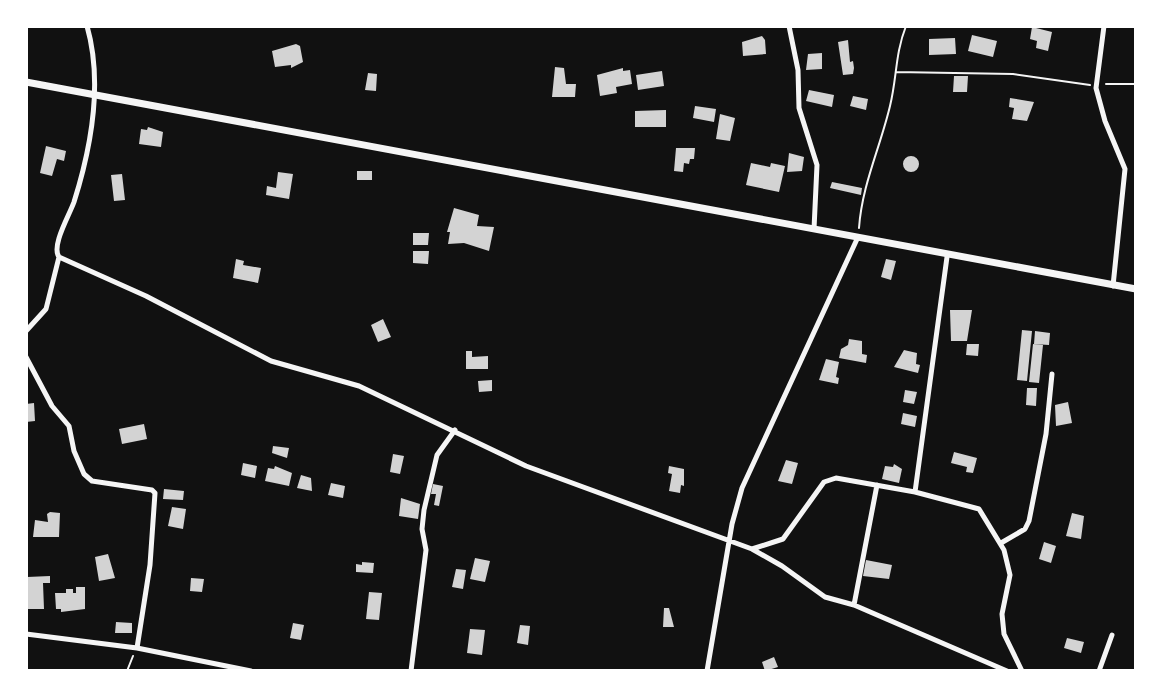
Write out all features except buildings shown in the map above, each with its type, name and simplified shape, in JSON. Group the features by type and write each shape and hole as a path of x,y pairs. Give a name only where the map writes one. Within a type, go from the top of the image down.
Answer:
{"street":[{"path":"26,331 46,309 59,257 56,248 85,163 93,95 92,55 87,26"},
{"path":"789,26 798,70 799,108 817,165 814,229"},
{"path":"1104,26 1096,84 1105,121 1125,169 1113,286"},
{"path":"26,82 858,237 947,257 1136,289"},
{"path":"708,671 735,509 742,488 858,237"},
{"path":"59,257 146,296 271,361 337,378 456,430 526,467 752,549 782,566 825,597 854,605 1007,671"},
{"path":"915,492 947,257"},
{"path":"26,356 52,406 69,426 74,452 84,474 92,481 155,493 150,565 137,648"},
{"path":"1001,543 1025,529 1029,521 1046,434 1052,374"},
{"path":"411,671 426,550 424,510 438,455 456,430"},
{"path":"752,549 783,538 824,482 830,479 915,492 979,509 1001,543 1010,575 1002,614 1004,634 1022,671"},
{"path":"854,605 877,485"},
{"path":"26,634 137,648 251,671"},
{"path":"1099,671 1112,635"}],"path":[{"path":"858,237 864,184 890,106 897,48 906,26"},
{"path":"896,72 1013,74 1084,85 1136,84"},
{"path":"127,671 137,648"}]}
